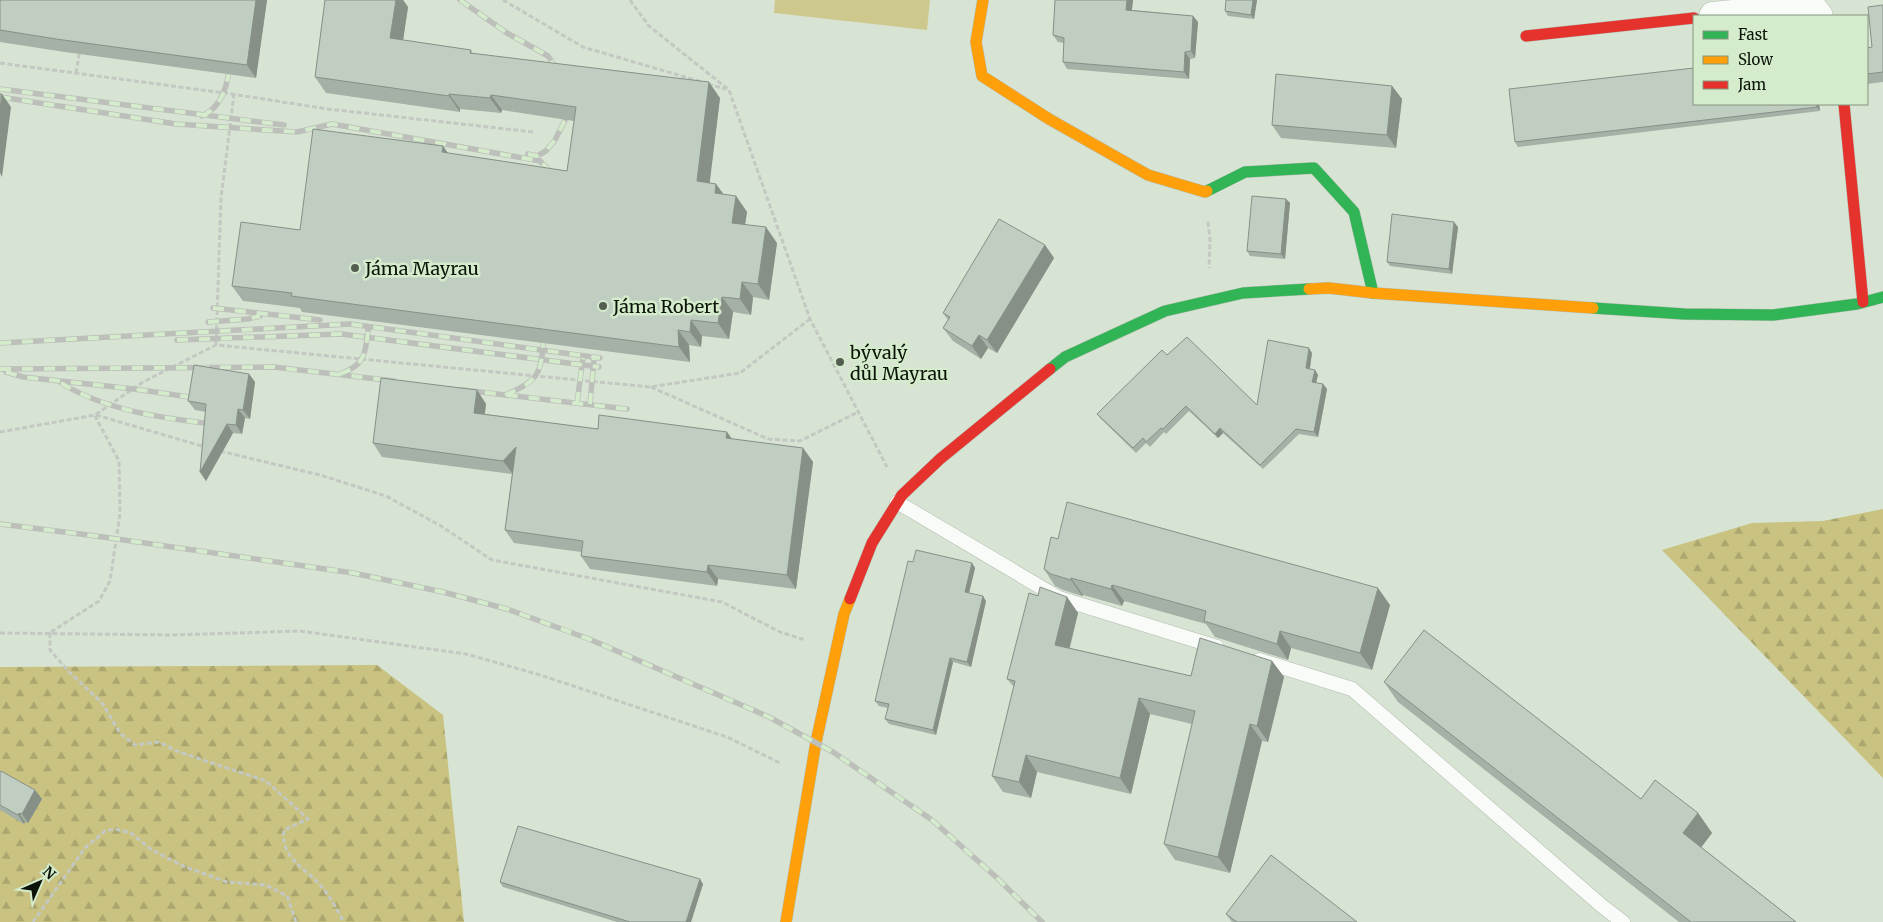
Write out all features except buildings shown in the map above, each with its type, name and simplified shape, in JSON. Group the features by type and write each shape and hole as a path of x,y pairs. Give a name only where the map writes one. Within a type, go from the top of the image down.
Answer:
{"street":[{"path":"983,0 976,42 982,76 1049,119 1148,175 1205,192 1245,172 1314,168 1354,212 1373,293"},
{"path":"1723,15 1811,6 1818,15"},
{"path":"1526,36 1693,18"},
{"path":"1844,105 1863,302"},
{"path":"786,922 816,742 844,614 872,543 899,498 940,460 1065,357 1165,311 1243,294 1329,288 1373,293 1684,314 1773,315 1863,302 1883,297"}],"lane":[{"path":"899,498 1059,598 1229,651"},
{"path":"1248,657 1352,689 1602,906 1623,922"}],"path":[{"path":"503,0 583,47 729,90"},
{"path":"630,0 649,26 729,90 810,319 858,412 899,498"},
{"path":"76,73 81,46"},
{"path":"0,63 234,94 328,109 534,132"},
{"path":"216,345 221,198 234,94"},
{"path":"1205,192 1210,240 1209,271"},
{"path":"0,432 95,415 143,382 216,345 650,387 740,373 810,319"},
{"path":"650,387 768,439 800,441 858,412"},
{"path":"50,633 99,601 110,581 120,514 119,461 95,415"},
{"path":"95,415 193,444 320,475 386,496 441,526 492,560 722,602 780,632 836,651"},
{"path":"0,633 172,635 300,631 466,654 537,674 727,737 810,778"},
{"path":"50,633 50,650 71,674 102,703 120,733 135,745 159,742 179,752 266,781 308,819 284,830 283,840 294,862 321,886 344,922"},
{"path":"33,922 85,848 104,831 115,829 131,833 152,850 183,866 227,882 266,885 287,896 296,922"}],"green space":[{"path":"1883,509 1883,778 1662,550 1752,523 1823,521"},
{"path":"377,665 443,715 464,922 0,922 0,667"}],"shaded area":[{"path":"775,0 930,0 927,30 774,13"}],"railway":[{"path":"460,0 507,33 548,56 561,75"},
{"path":"202,116 209,112 220,100 226,85 231,59"},
{"path":"0,89 284,125"},
{"path":"0,97 176,124 297,132 332,124 540,161 551,172 554,179"},
{"path":"528,154 537,156 546,151 555,140 566,118 565,106"},
{"path":"213,308 320,320"},
{"path":"208,322 248,319 260,316"},
{"path":"0,343 350,324 600,358"},
{"path":"340,374 359,363 365,352 368,330"},
{"path":"505,395 527,384 534,378 541,363 545,330"},
{"path":"177,340 341,334 599,367"},
{"path":"577,403 583,358"},
{"path":"590,404 594,359"},
{"path":"0,369 274,367 394,381"},
{"path":"6,372 23,377 196,398"},
{"path":"61,383 96,400 115,406 153,416 212,424"},
{"path":"463,390 627,409"},
{"path":"0,524 353,573 443,592 507,609 589,639 769,717 833,752 932,820 996,877 1042,922"}],"traffic: fast":[{"path":"1207,191 1245,172 1314,168 1354,212 1373,293"},
{"path":"1050,369 1065,357 1165,311 1243,293 1309,289"},
{"path":"1593,308 1684,314 1773,315 1857,304 1883,297"}],"traffic: slow":[{"path":"983,0 976,42 982,76 1049,119 1148,175 1207,191"},
{"path":"1309,289 1329,288 1373,293 1593,308"},
{"path":"786,922 816,742 844,614 850,599"}],"traffic: jam":[{"path":"1526,36 1693,18"},
{"path":"1844,105 1863,302"},
{"path":"850,599 872,543 902,495 940,459 1050,369"}],"place":[{"name":"Jáma Mayrau","path":"355,268"},
{"name":"Jáma Robert","path":"603,306"},
{"name":"bývalý důl Mayrau","path":"840,362"}]}
